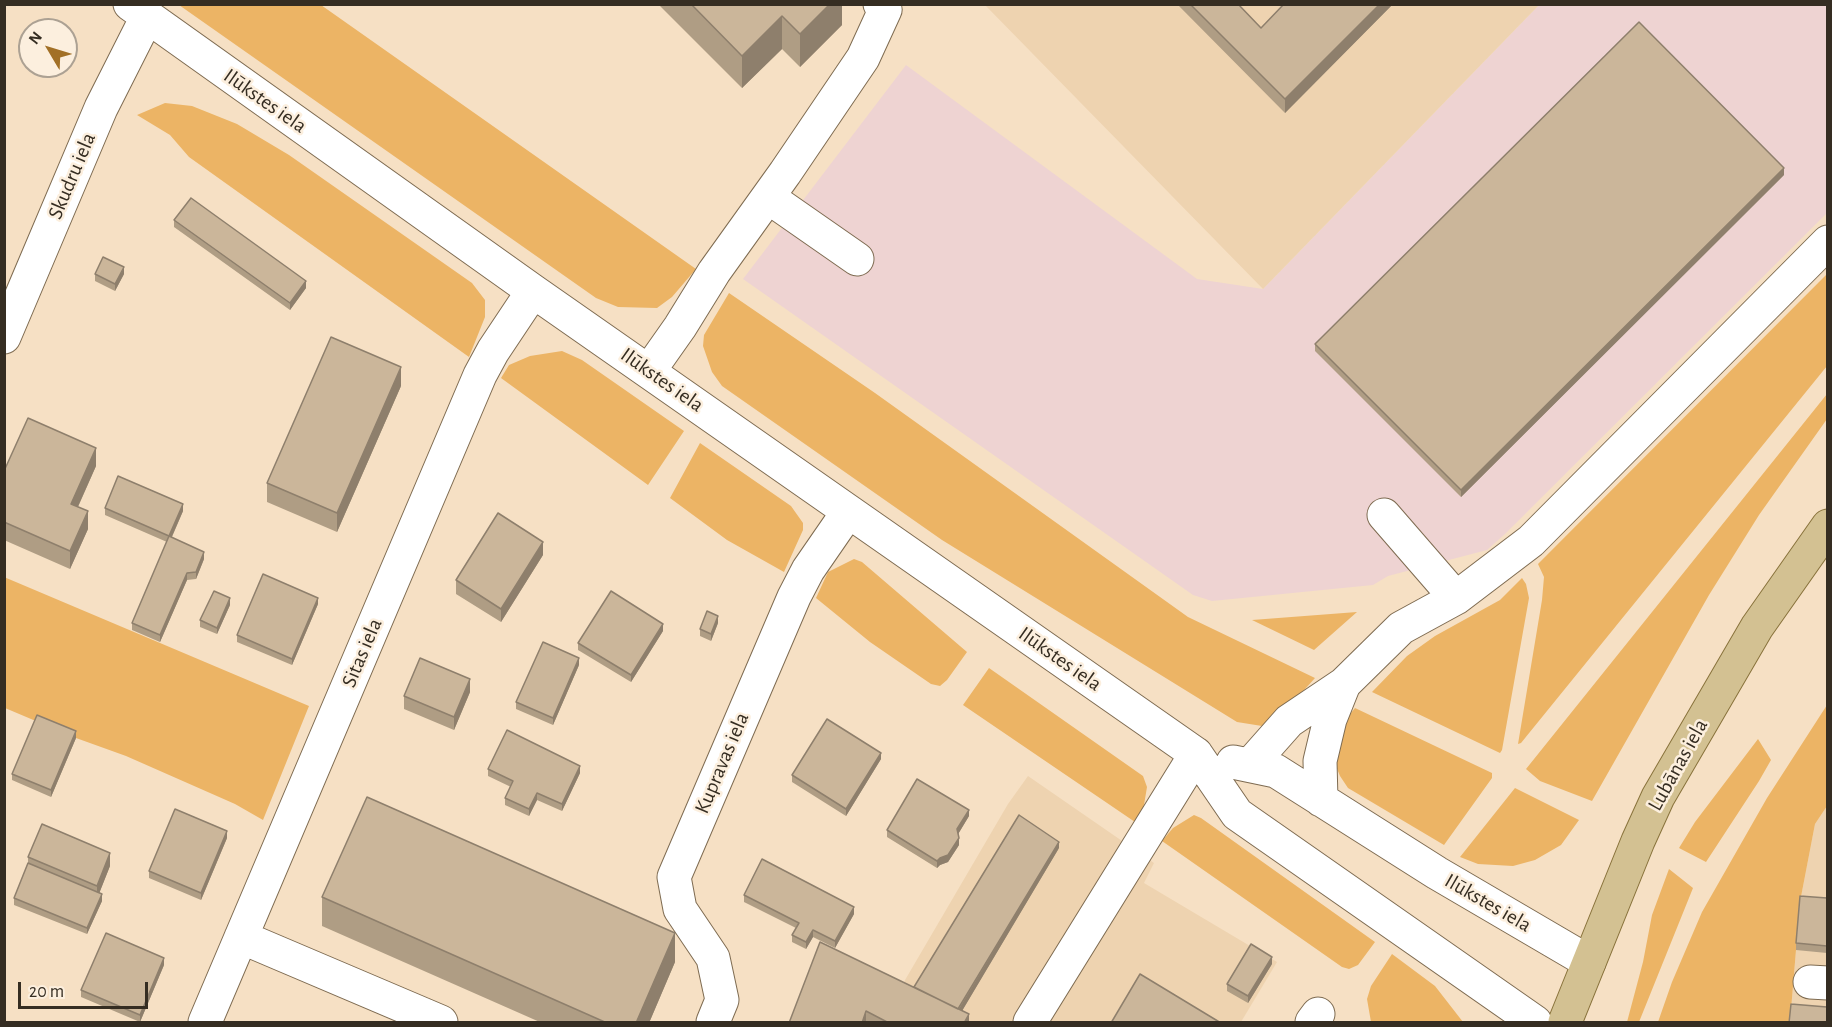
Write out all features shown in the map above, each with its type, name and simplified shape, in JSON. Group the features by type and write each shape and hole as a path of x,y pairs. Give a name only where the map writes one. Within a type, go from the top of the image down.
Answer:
{"main road":[{"name":"Lubānas iela","path":"1565,1023 1658,796 1757,627 1827,526"}],"street":[{"path":"649,371 714,272 864,58 889,6"},
{"name":"Ilūkstes iela","path":"138,11 533,291 1196,754 1238,814 1535,1023"},
{"name":"Skudru iela","path":"4,337 101,108 138,11"},
{"path":"768,197 857,260"},
{"path":"1250,765 1289,721 1344,684 1401,628 1456,598 1531,541 1827,242"},
{"name":"Sitas iela","path":"205,1023 480,375 493,351 533,291"},
{"name":"Kupravas iela","path":"713,1023 722,1000 713,958 680,909 674,877 794,597 808,570 848,512"},
{"path":"1384,514 1456,598"},
{"path":"1322,800 1320,761 1330,719 1344,684"},
{"path":"1030,1023 1196,754"},
{"name":"Ilūkstes iela","path":"1196,754 1276,771 1437,873 1589,962"},
{"path":"241,937 441,1023"}],"shaded area":[{"path":"179,5 321,5 696,269 672,297 657,308 618,307 596,298"},
{"path":"985,5 1539,5 1263,289"},
{"path":"1539,5 1827,5 1827,213 1487,550 1388,576 1373,585 1212,601 1193,595 743,279 906,65 1197,279 1263,289"},
{"path":"165,103 192,106 237,124 289,155 472,283 485,300 485,317 469,357 189,157 170,135 137,115"},
{"path":"1827,274 1827,366 1518,744 1542,600 1544,577 1538,564"},
{"path":"729,293 875,393 1188,617 1315,678 1278,719 1262,726 1237,722 942,540 722,386 712,372 703,346 704,335"},
{"path":"562,351 582,360 684,431 648,485 501,378 509,365 530,356"},
{"path":"1827,394 1827,419 1759,515 1709,595 1592,801 1540,781 1526,769"},
{"path":"700,443 791,506 803,523 803,530 784,572 727,540 670,498"},
{"path":"854,559 862,562 967,652 940,686 931,684 870,642 816,598 828,572"},
{"path":"4,577 309,706 263,820 235,804 126,756 5,708"},
{"path":"1522,578 1529,598 1500,753 1372,692 1407,656 1435,636 1500,600"},
{"path":"1357,612 1314,650 1252,620"},
{"path":"989,668 1143,776 1147,787 1144,805 1135,822 963,705"},
{"path":"1827,705 1827,806 1815,824 1800,902 1790,1022 1658,1022 1672,982 1702,912 1767,798"},
{"path":"1355,708 1492,773 1492,778 1444,845 1348,788 1340,776 1333,759 1340,726"},
{"path":"1758,739 1771,760 1706,862 1679,848 1695,822"},
{"path":"1028,776 1154,863 1144,883 1277,962 1241,1022 959,1022 898,992 1008,804"},
{"path":"1515,788 1579,820 1561,845 1535,860 1513,866 1478,864 1460,857"},
{"path":"1827,806 1827,1022 1790,1022 1800,902 1815,824"},
{"path":"1194,815 1375,942 1358,965 1349,969 1342,967 1162,841 1173,828"},
{"path":"1669,869 1693,888 1639,1022 1627,1022 1643,962 1652,915"},
{"path":"1392,954 1435,986 1463,1022 1371,1022 1367,999 1371,986"}],"building":[{"path":"691,4 830,4 800,34 782,16 742,56"},
{"path":"1190,4 1238,4 1261,28 1284,4 1380,4 1285,99"},
{"path":"1639,22 1784,168 1461,490 1315,344"},
{"path":"191,198 306,281 290,303 174,220"},
{"path":"103,257 124,267 115,284 95,274"},
{"path":"331,337 401,367 337,513 267,483"},
{"path":"28,418 96,448 71,504 88,511 70,551 4,522 4,471"},
{"path":"118,476 183,504 169,536 105,508"},
{"path":"498,513 543,542 501,609 456,580"},
{"path":"169,536 204,552 196,572 187,573 160,635 132,623"},
{"path":"263,574 318,598 292,659 237,635"},
{"path":"214,591 230,598 217,628 200,620"},
{"path":"611,591 663,624 631,675 578,643"},
{"path":"707,611 718,616 711,634 700,629"},
{"path":"543,642 579,658 553,718 516,702"},
{"path":"420,658 470,679 454,717 404,696"},
{"path":"37,715 76,731 51,790 12,774"},
{"path":"827,719 881,753 846,809 792,775"},
{"path":"507,730 580,766 562,804 537,793 529,809 505,798 513,781 488,769"},
{"path":"917,779 969,810 957,829 959,838 948,855 937,861 887,830"},
{"path":"367,797 675,933 636,1023 607,1023 322,897"},
{"path":"175,809 227,831 201,893 149,871"},
{"path":"1019,815 1059,842 958,1009 914,987"},
{"path":"42,824 110,853 97,886 28,857"},
{"path":"762,859 854,907 835,941 813,930 806,942 792,935 799,923 744,895"},
{"path":"28,863 102,894 87,928 14,898"},
{"path":"1800,896 1827,898 1827,946 1796,943"},
{"path":"106,933 164,958 140,1015 81,990"},
{"path":"820,942 969,1014 964,1023 889,1023 866,1011 862,1023 789,1023"},
{"path":"1251,944 1272,957 1248,996 1227,984"},
{"path":"1140,974 1221,1023 1111,1023"},
{"path":"1791,1004 1827,1007 1827,1023 1789,1023"}]}
